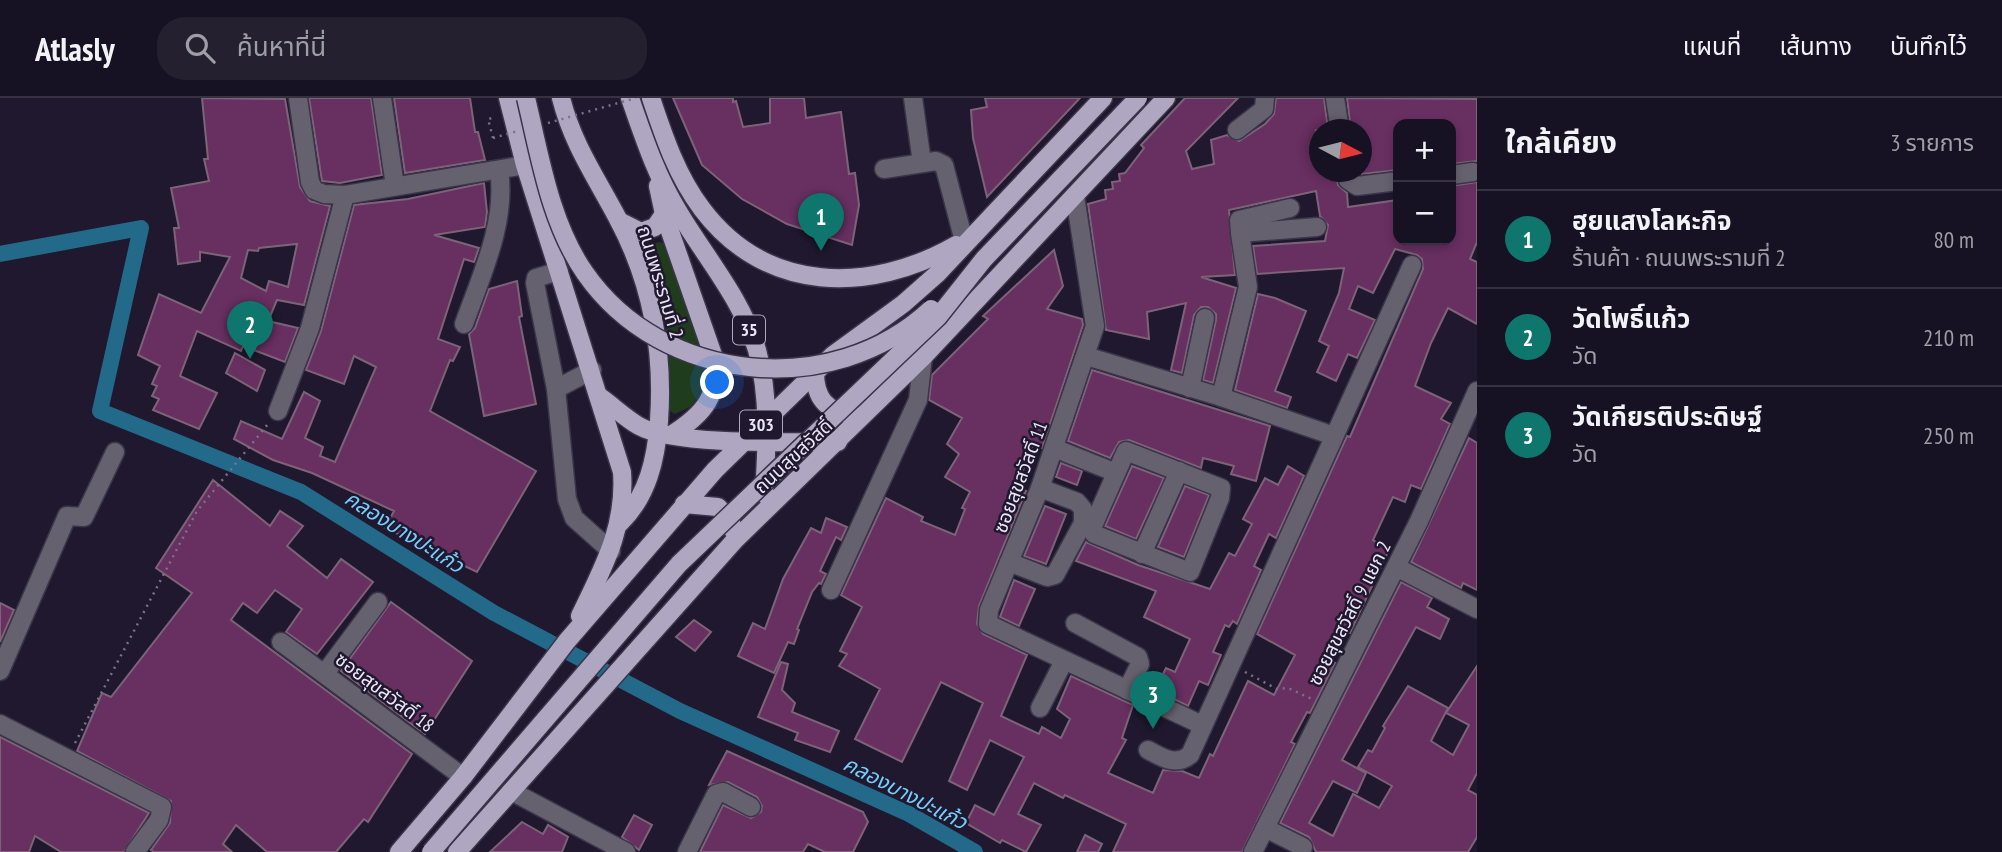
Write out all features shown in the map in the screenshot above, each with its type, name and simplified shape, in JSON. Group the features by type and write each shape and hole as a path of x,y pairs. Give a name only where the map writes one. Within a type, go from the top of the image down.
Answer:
{"main road":[{"name":"ถนนพระรามที่ 2","path":"508,98 525,165 578,325 622,472 620,523 611,551 568,641"},
{"path":"518,134 524,98"},
{"path":"524,98 557,216 585,273 619,310 638,325 701,358 762,369 809,368 831,362 874,346 917,321 984,258 1138,98"},
{"name":"ถนนพระรามที่ 2","path":"561,98 581,156 619,221 658,331 665,434 645,490 635,509 620,523"},
{"name":"ถนนพระรามที่ 2","path":"633,98 653,166 678,211 736,299 748,326 762,376 766,421 763,500 758,517"},
{"path":"651,98 678,172 702,208"},
{"name":"303","path":"399,852 463,777 568,641 684,504 815,372 903,303 1022,186 1103,98"},
{"name":"ถนนสุขสวัสดิ์","path":"457,852 735,540 923,357 1166,98"},
{"path":"653,166 702,208 730,239 763,261 827,278 858,279 904,271 971,237"},
{"path":"653,166 664,214 713,355 717,377 703,413 665,434"},
{"path":"619,221 641,232 655,227 664,214"},
{"path":"431,852 679,564 938,317 984,258"},
{"path":"815,372 820,401 832,410 863,417"},
{"path":"600,397 640,427 665,434 745,442 838,442"},
{"path":"684,504 712,505 724,511 731,522 735,540"}],"street":[{"path":"298,98 310,182 314,190 324,194 345,195 525,165"},
{"path":"382,98 394,186"},
{"path":"913,98 922,163"},
{"path":"1237,130 1264,109 1265,98"},
{"path":"1335,98 1338,119"},
{"path":"884,169 940,162 946,169 971,237"},
{"path":"464,324 491,245 500,209 499,170"},
{"path":"1456,174 1474,172"},
{"path":"1351,182 1356,186 1393,182"},
{"path":"278,411 310,328 345,195"},
{"name":"ซอยสุขสวัสดิ์ 11","path":"1064,661 991,627 987,620 1040,488 1094,326 1075,196"},
{"path":"1221,397 1248,287 1238,220 1290,208"},
{"path":"1240,233 1317,227"},
{"path":"1148,750 1168,760 1185,759 1189,755 1412,265"},
{"path":"559,271 536,278 535,283 548,337 556,389 567,499 574,519 611,551"},
{"path":"1190,388 1205,318"},
{"path":"548,337 578,325"},
{"path":"1086,356 1221,397 1334,436"},
{"path":"831,590 918,400 923,357"},
{"path":"556,389 592,370"},
{"name":"ซอยสุขสวัสดิ์ 9 แยก 2","path":"1253,852 1396,566 1477,391"},
{"path":"1054,448 1114,472"},
{"path":"1126,451 1220,488 1220,498 1190,572 1094,534 1092,528 1114,472 1126,451"},
{"path":"0,671 67,516 84,517 115,452"},
{"path":"1142,554 1179,471"},
{"path":"1009,562 1047,577 1055,575 1083,523 1083,509 1077,502 1040,488"},
{"path":"1396,566 1477,609"},
{"path":"325,673 379,602"},
{"path":"1075,623 1138,657 1140,664 1127,690"},
{"name":"ซอยสุขสวัสดิ์ 18","path":"281,642 463,777"},
{"path":"1040,708 1064,661 1202,725"},
{"path":"0,724 162,807 159,820 135,852"},
{"path":"512,791 596,845 626,852"},
{"path":"687,852 716,794 723,792 751,807"},
{"path":"1265,828 1303,847"}],"path":[{"path":"545,124 633,98"},
{"path":"500,116 488,119 493,138 518,134"},
{"path":"67,759 197,511 278,411"},
{"path":"1229,665 1278,689 1288,688 1326,706"}],"green space":[{"path":"660,242 665,244 708,368 702,393 690,407 675,414 668,410 667,333 639,247"}],"building":[{"path":"202,98 285,99 300,187 310,201 330,206 304,305 277,300 268,321 298,328 285,362 243,346 241,351 197,331 180,376 217,393 199,429 153,410 159,399 152,396 157,386 152,384 160,366 138,355 159,294 201,313 230,257 200,252 200,261 178,264 174,228 179,228 171,188 209,181 204,159 208,159","holes":["297,244 288,287 269,281 266,291 241,278 248,250 258,251 259,248"]},
{"path":"309,98 371,98 382,175 340,183 322,181"},
{"path":"394,98 470,98 475,132 478,132 485,160 405,173"},
{"path":"673,98 733,98 743,127 770,123 770,98 804,98 806,118 841,112 849,174 855,173 859,205 852,245 787,224 742,199 702,165"},
{"path":"985,98 1080,98 987,197 973,138 971,110 987,107"},
{"path":"1185,98 1238,98 1186,151 1192,169 1214,164 1211,140 1227,135 1239,141 1265,124 1274,114 1276,98 1324,98 1327,119 1309,119 1309,182 1338,182 1347,193 1348,207 1393,201 1393,245 1456,245 1456,185 1477,182 1477,242 1470,259 1477,262 1477,324 1448,308 1431,343 1415,386 1451,403 1441,419 1450,424 1421,489 1411,485 1405,502 1393,497 1373,540 1389,550 1350,633 1345,629 1326,658 1335,663 1310,713 1307,712 1291,742 1295,744 1242,852 1113,852 1126,824 1034,783 1018,814 1041,825 1026,852 1002,840 1000,843 966,823 975,805 994,815 1024,757 990,740 967,790 949,781 983,703 941,682 902,762 855,739 880,689 839,666 847,654 840,651 862,607 841,595 886,498 923,517 921,521 955,535 965,509 962,508 970,492 945,477 959,454 947,444 962,418 929,400 932,375 988,319 983,316 1054,250 1063,286 1047,309 1082,319 1083,325 1042,448 1033,445 1017,486 1026,491 979,606 977,624 983,634 1027,655 1001,716 1039,734 1042,727 1061,738 1070,719 1057,709 1071,676 1133,705 1122,738 1126,740 1108,773 1153,793 1163,770 1182,771 1199,778 1210,754 1213,756 1248,681 1274,695 1295,655 1257,634 1347,436 1350,437 1423,269 1422,259 1417,255 1395,249 1373,293 1358,286 1349,309 1375,320 1357,358 1348,354 1336,381 1317,372 1329,346 1319,341 1339,293 1344,268 1257,274 1253,246 1325,241 1328,225 1320,216 1316,191 1229,210 1235,275 1201,277 1236,288 1213,383 1203,380 1216,320 1216,314 1208,307 1201,307 1194,315 1182,373 1171,370 1186,303 1147,312 1149,339 1106,330 1088,204 1106,199 1105,190 1113,189 1112,182 1120,181 1119,174 1125,173 1144,148 1141,145"},
{"path":"1347,98 1477,99 1477,161 1456,163 1456,119 1393,119 1393,171 1372,173 1372,119 1350,119"},
{"path":"484,183 487,212 485,227 434,235 479,248 474,262 464,259 438,339 460,347 453,361 450,360 430,411 536,471 477,572 385,528 394,511 312,473 273,460 234,439 241,421 282,439 304,392 320,401 305,438 323,447 320,456 335,462 376,367 354,356 344,384 306,370 321,331 354,205 408,199"},
{"path":"517,281 522,316 519,317 536,404 484,416 469,334 475,328 489,289"},
{"path":"1258,294 1306,311 1275,391 1291,397 1287,408 1235,390"},
{"path":"235,353 265,370 257,391 226,373"},
{"path":"1092,370 1270,426 1256,481 1231,474 1234,466 1203,458 1201,468 1129,440 1119,442 1110,458 1068,441"},
{"path":"1469,438 1477,443 1477,590 1463,583 1461,588 1411,562"},
{"path":"1061,463 1082,471 1077,485 1056,477"},
{"path":"1132,466 1164,478 1136,539 1105,526"},
{"path":"1288,466 1304,476 1276,538 1269,534 1254,566 1261,570 1237,624 1233,621 1229,627 1225,625 1213,652 1221,655 1208,685 1199,681 1188,706 1155,690 1166,668 1175,672 1190,639 1144,617 1156,591 1076,561 1086,542 1138,565 1210,589 1229,553 1235,556 1252,524 1243,519 1265,478 1278,485"},
{"path":"213,480 270,526 280,511 303,526 287,546 327,578 341,559 373,582 317,654 286,632 302,609 275,590 257,613 243,603 231,620 412,754 368,822 364,819 336,852 267,852 236,825 223,844 232,852 154,852 151,850 170,823 171,801 77,751 102,693 111,697 192,593 156,568"},
{"path":"1185,486 1209,495 1184,557 1158,547"},
{"path":"1045,506 1066,514 1046,564 1024,556"},
{"path":"826,518 847,527 841,540 836,537 820,571 826,574 821,584 812,592 794,644 788,642 774,673 738,656 753,623 765,629 783,579 811,528 821,533"},
{"path":"1014,580 1035,589 1019,626 1000,617"},
{"path":"1401,582 1432,598 1427,607 1449,619 1440,639 1416,627 1342,760 1366,773 1357,793 1333,781 1309,823 1333,836 1353,794 1379,808 1392,786 1358,767 1368,750 1372,752 1385,728 1383,726 1408,686 1448,708 1431,741 1453,755 1469,725 1446,713 1477,666 1477,773 1468,790 1477,795 1477,837 1468,852 1316,852 1309,837 1280,823"},
{"path":"391,602 472,661 425,734 341,671"},
{"path":"0,603 14,610 0,642"},
{"path":"694,620 711,632 695,651 676,637"},
{"path":"781,662 788,664 782,690 795,703 792,712 839,731 830,752 795,740 798,733 758,717"},
{"path":"0,737 149,813 124,852 61,852 35,836 29,852 0,852"},
{"path":"727,751 863,812 868,822 853,852 825,852 808,844 803,852 700,852 723,805 751,818 761,812 762,806 757,797 728,782 709,785"},
{"path":"634,815 652,825 639,850 622,837"},
{"path":"522,822 543,834 548,825 568,837 562,852 490,852"},
{"path":"1085,835 1102,844 1098,852 1077,852"}],"waterway":[{"name":"คลองบางปะแก้ว","path":"0,254 141,228 100,411 301,492 494,613 680,711 909,814 975,852"}],"place":[{"name":"ฮุยแสงโลหะกิจ","path":"821,251"},
{"name":"วัดโพธิ์แก้ว","path":"250,359"},
{"name":"วัดเกียรติประดิษฐ์","path":"1153,729"}]}
